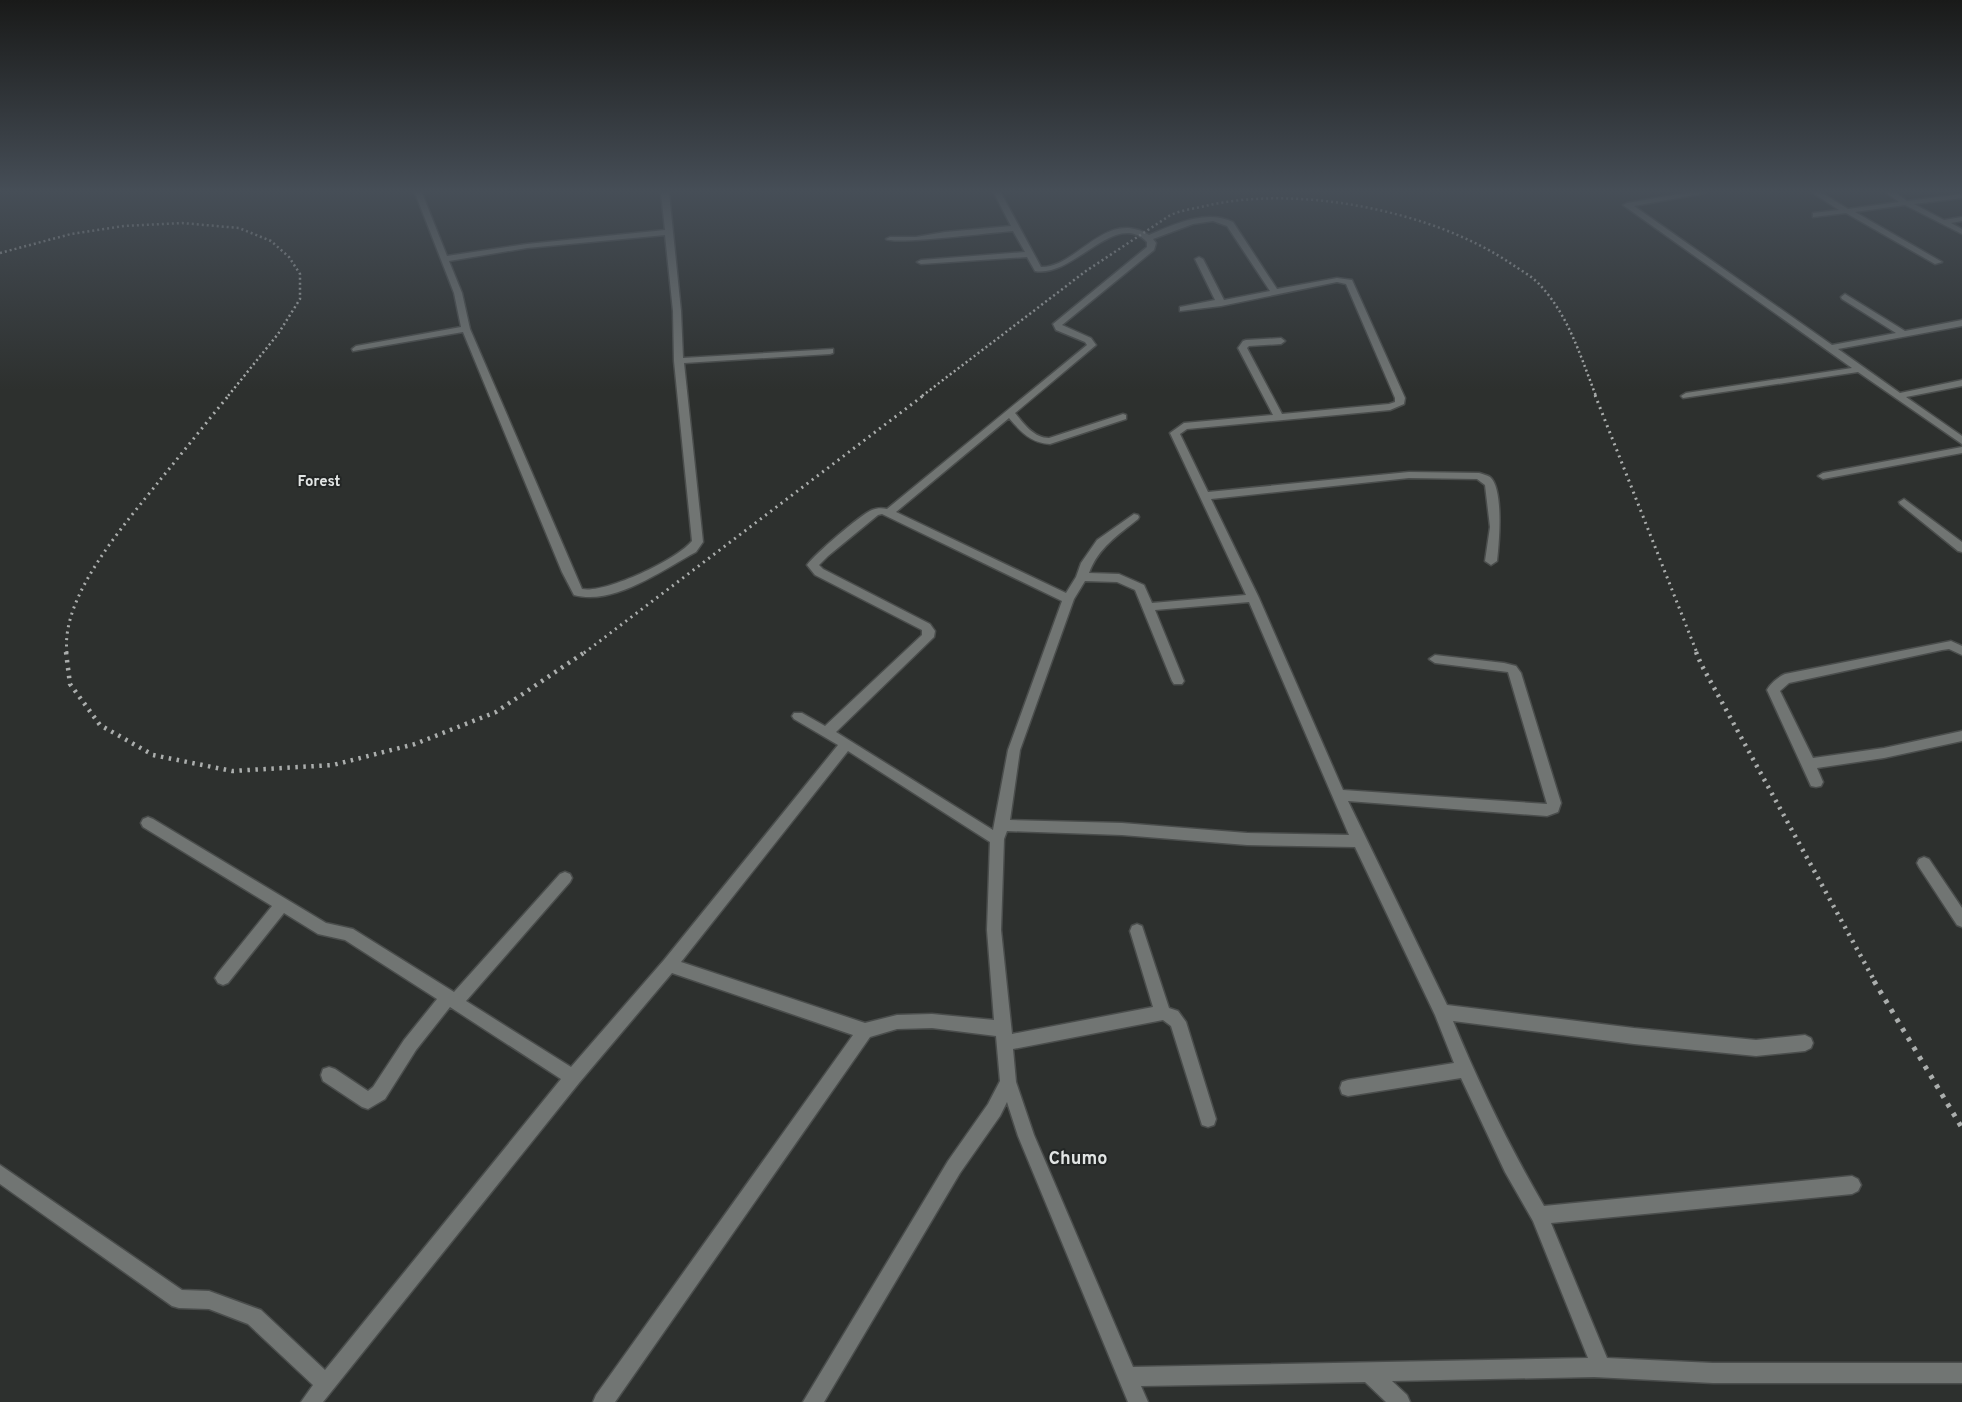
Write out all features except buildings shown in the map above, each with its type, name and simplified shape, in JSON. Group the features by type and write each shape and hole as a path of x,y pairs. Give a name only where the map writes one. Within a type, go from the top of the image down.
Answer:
{"street":[{"path":"450,258 446,259 458,293 466,329 568,572 578,592 588,595 605,593 623,586 692,549 698,542 679,361 677,311 672,258"},
{"path":"921,262 970,258"},
{"path":"1032,258 1038,269 1053,270 1070,258"},
{"path":"889,513 1092,345 1088,340 1059,328 1057,324 1138,258"},
{"path":"1252,258 1274,291"},
{"path":"1703,258 1962,441"},
{"path":"1932,258 1938,262"},
{"path":"1199,259 1220,302"},
{"path":"1183,309 1220,302 1224,303 1274,291 1337,280 1350,283 1400,402 1390,407 1184,426 1175,433 1253,598 1359,841 1442,1012 1465,1069 1511,1166 1539,1215 1602,1368"},
{"path":"1845,297 1903,334"},
{"path":"1831,348 1962,323"},
{"path":"356,348 466,329"},
{"path":"1278,416 1242,348 1246,344 1281,342"},
{"path":"679,361 830,351"},
{"path":"1686,396 1861,369"},
{"path":"1899,396 1962,383"},
{"path":"1009,412 1033,437 1043,442 1123,417"},
{"path":"1823,476 1962,450"},
{"path":"1205,496 1409,475 1460,474 1478,476 1490,484 1495,527 1491,561"},
{"path":"1904,502 1962,548"},
{"path":"827,732 928,637 929,631 926,627 819,572 814,565 824,552 874,513 882,511 889,513 1068,599"},
{"path":"1134,517 1101,543 1087,563 1082,577 1068,599 1014,750 1000,832 994,930 1008,1082 1026,1136 1138,1402"},
{"path":"1082,577 1119,578 1140,588 1178,681"},
{"path":"1148,607 1253,598"},
{"path":"1816,782 1773,690 1785,679 1942,646 1951,646 1962,651"},
{"path":"1340,795 1547,810 1553,808 1554,803 1515,672 1504,667 1435,660"},
{"path":"798,716 1000,832 1122,829 1247,839 1359,841"},
{"path":"1809,764 1884,753 1962,736"},
{"path":"311,1402 573,1077 669,965 776,834 846,744"},
{"path":"148,823 323,929 348,934 573,1077"},
{"path":"1924,863 1962,920"},
{"path":"329,1075 368,1100 379,1093 410,1045 565,878"},
{"path":"223,978 282,904"},
{"path":"1137,931 1163,1013"},
{"path":"669,965 865,1031 897,1022 932,1021 1004,1036 1163,1013 1172,1016 1178,1022 1208,1119"},
{"path":"1442,1012 1634,1036 1756,1048 1805,1043"},
{"path":"603,1402 865,1031"},
{"path":"1348,1088 1465,1069"},
{"path":"814,1402 954,1167 994,1110 1008,1082"},
{"path":"0,1174 179,1299 209,1300 254,1317 325,1383"},
{"path":"1539,1215 1852,1185"},
{"path":"1126,1377 1602,1368 1713,1373 1962,1373"},
{"path":"1370,1373 1400,1402"}],"railway":[{"path":"228,396 278,334 300,299 300,274 290,258"},
{"path":"922,396 1105,258"},
{"path":"1502,258 1537,282 1559,310 1567,324 1596,396"},
{"path":"67,653 68,631 74,608 84,585 98,561 130,517 229,395"},
{"path":"584,653 924,395"},
{"path":"1595,395 1697,653"},
{"path":"66,652 70,684 100,725 153,755 232,771 333,765 415,744 496,712 585,652"},
{"path":"1696,652 1875,982"},
{"path":"1874,981 1962,1128"}],"district":[{"name":"Forest","path":"319,482"},
{"name":"Chumo","path":"1078,1159"}]}
